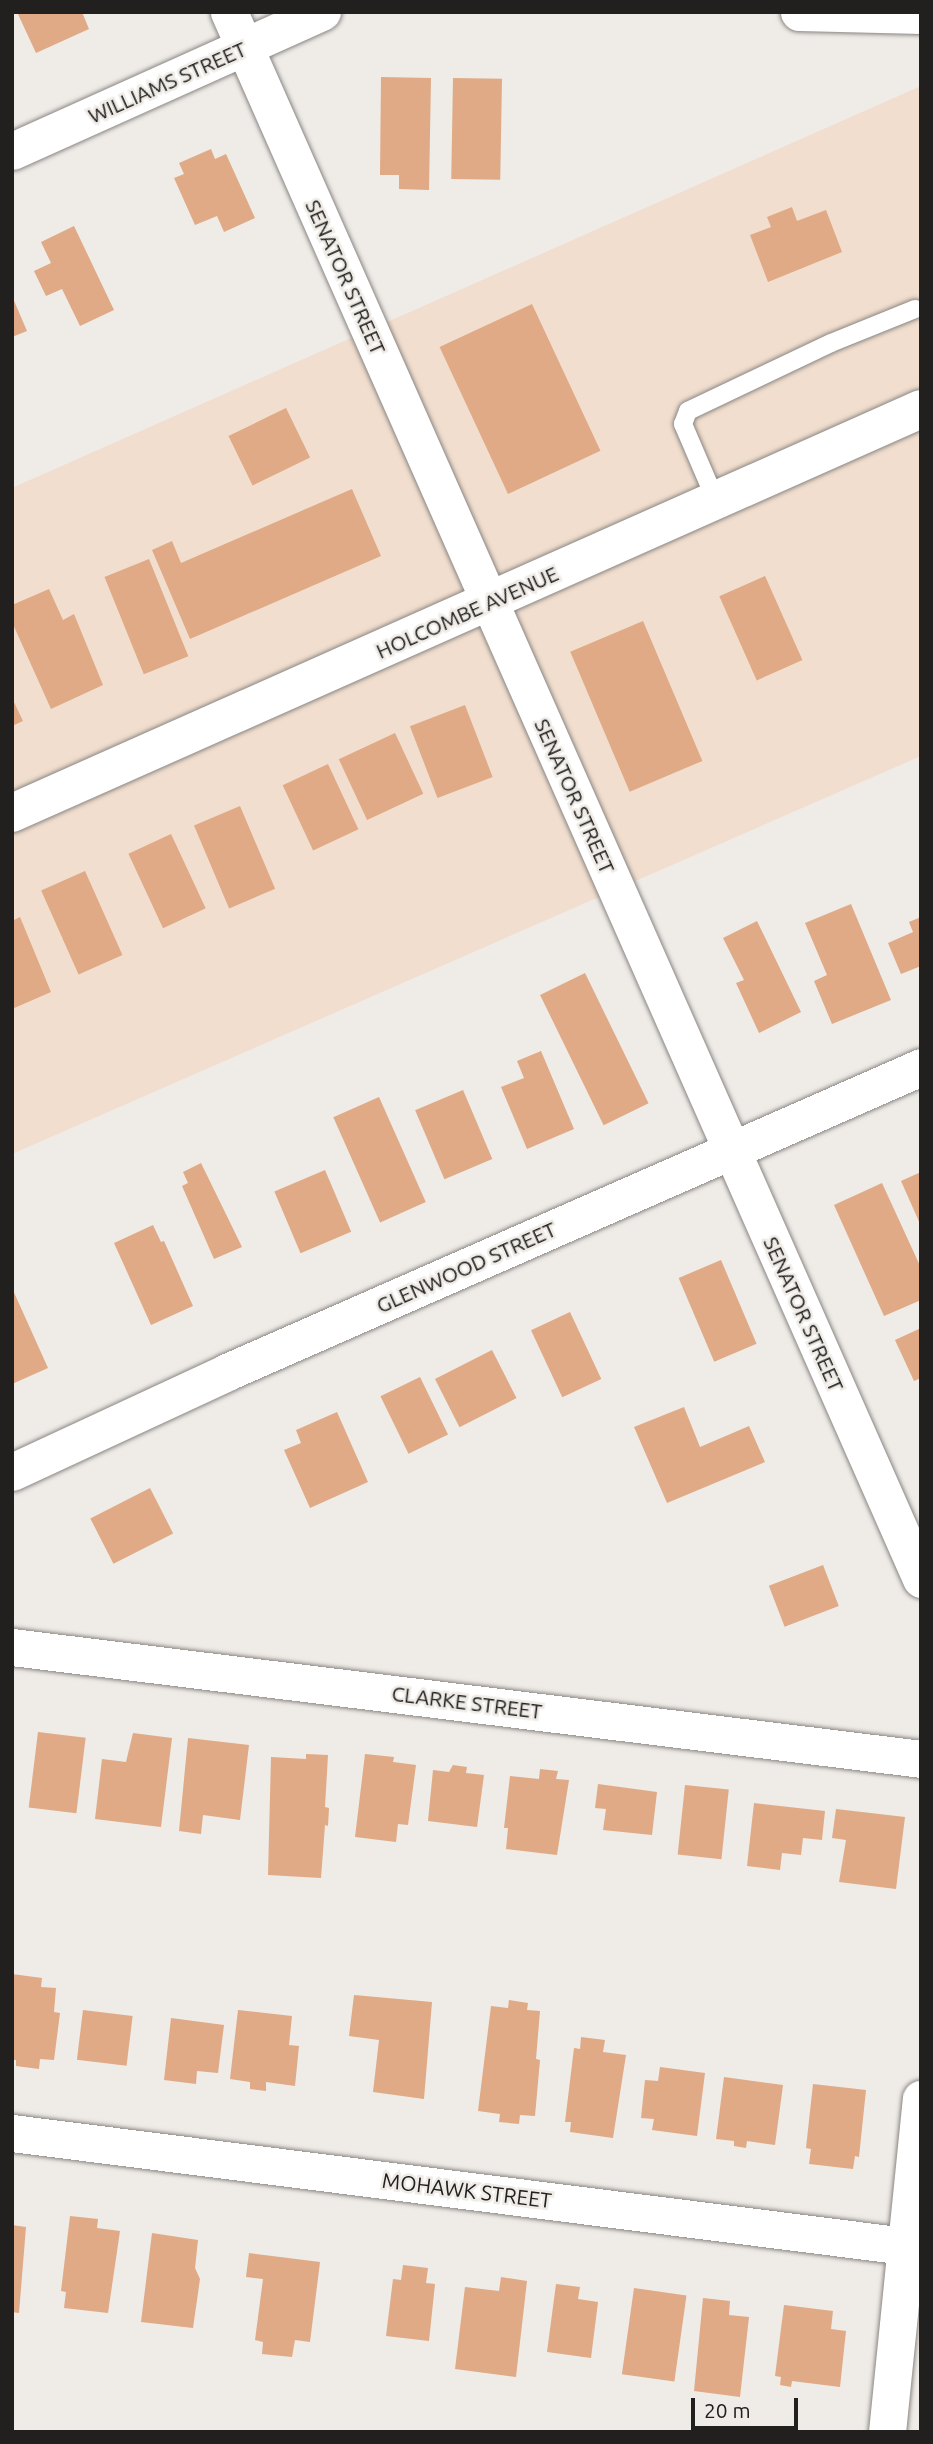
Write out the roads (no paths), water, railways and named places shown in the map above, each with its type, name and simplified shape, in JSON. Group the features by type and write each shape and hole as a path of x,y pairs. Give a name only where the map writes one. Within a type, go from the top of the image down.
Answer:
{"street":[{"name":"SENATOR STREET","path":"229,12 921,1579"},
{"name":"WILLIAMS STREET","path":"12,151 322,12"},
{"path":"799,12 921,15"},
{"name":"HOLCOMBE AVENUE","path":"12,813 490,603 921,409"},
{"name":"GLENWOOD STREET","path":"12,1472 227,1372 921,1067"},
{"name":"CLARKE STREET","path":"12,1647 921,1759"},
{"path":"887,2432 913,2247 921,2099"},
{"name":"MOHAWK STREET","path":"12,2133 913,2247"}],"lane":[{"path":"716,501 683,424 688,411 831,343 915,309"}]}
